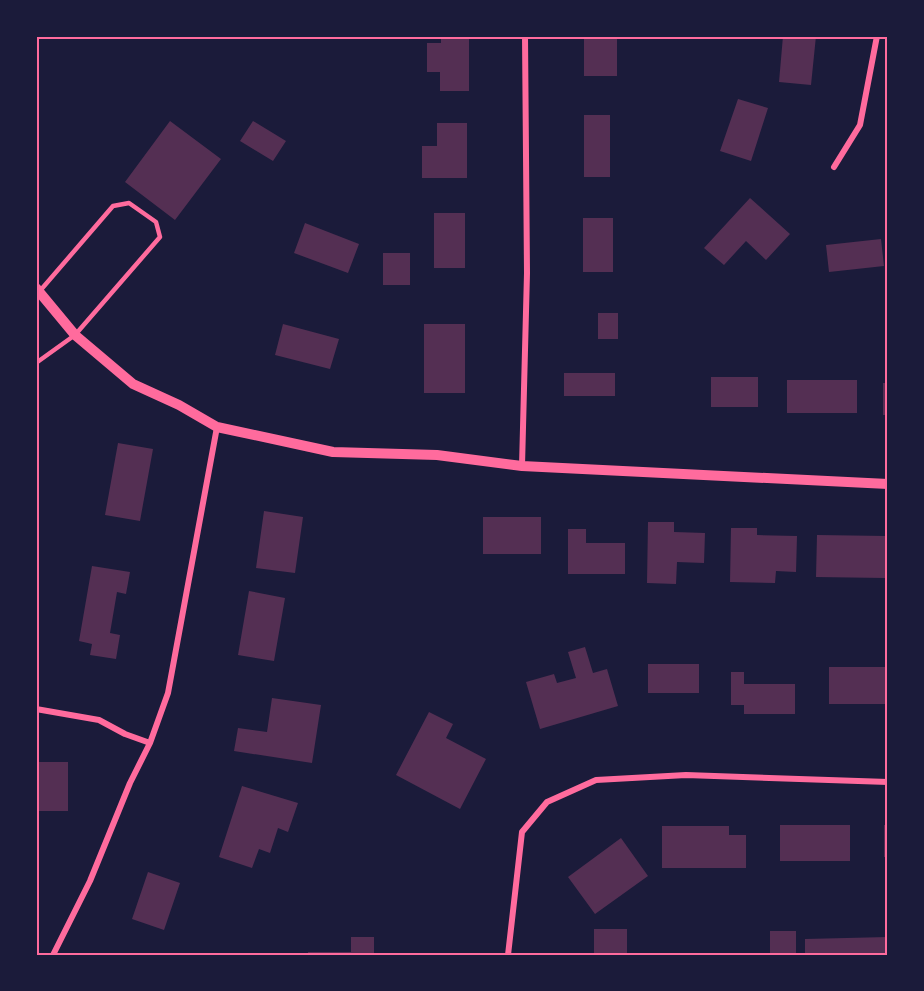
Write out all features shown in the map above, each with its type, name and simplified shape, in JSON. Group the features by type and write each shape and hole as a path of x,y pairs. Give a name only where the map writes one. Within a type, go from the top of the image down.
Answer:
{"street":[{"path":"522,466 527,273 525,36"},
{"path":"834,167 860,125 877,36"},
{"path":"38,290 75,335 133,384 179,405 217,428 333,452 437,455 522,466 888,484"},
{"path":"53,955 90,882 130,783 150,743 168,693 217,428"},
{"path":"36,709 99,720 125,734 150,743"},
{"path":"508,955 522,832 547,802 596,780 686,776 888,782"}],"lane":[{"path":"36,363 75,335 160,237 156,222 129,203 113,206 38,290"}],"building":[{"path":"441,36 469,36 469,91 440,91 440,72 427,72 427,43 441,43"},
{"path":"584,36 617,36 617,76 584,76"},
{"path":"783,36 816,36 811,85 779,82"},
{"path":"738,99 768,108 751,161 720,151"},
{"path":"584,115 610,115 610,177 584,177"},
{"path":"170,121 221,159 175,220 125,182"},
{"path":"253,121 286,141 273,161 240,141"},
{"path":"437,123 467,123 467,178 422,178 422,146 437,146"},
{"path":"750,198 790,234 766,260 746,241 724,265 704,248"},
{"path":"434,213 465,213 465,268 434,268"},
{"path":"583,218 613,218 613,272 583,272"},
{"path":"305,223 359,244 348,273 294,253"},
{"path":"881,239 884,266 829,272 826,245"},
{"path":"383,253 410,253 410,285 383,285"},
{"path":"598,313 618,313 618,339 598,339"},
{"path":"283,324 339,339 330,369 275,355"},
{"path":"424,324 465,324 465,393 424,393"},
{"path":"564,373 615,373 615,396 564,396"},
{"path":"711,377 758,377 758,407 711,407"},
{"path":"787,380 857,380 857,413 787,413"},
{"path":"883,383 888,383 888,415 883,415"},
{"path":"118,443 153,449 140,521 105,515"},
{"path":"264,511 303,517 295,573 256,568"},
{"path":"483,517 541,517 541,554 483,554"},
{"path":"648,522 674,522 674,532 705,533 704,563 677,562 676,584 647,583"},
{"path":"731,528 757,528 757,535 797,536 796,572 776,571 775,583 730,582"},
{"path":"568,529 586,529 586,543 625,543 625,574 568,574"},
{"path":"817,535 886,536 885,578 816,577"},
{"path":"92,566 130,572 126,594 117,592 110,633 120,635 116,659 90,655 92,644 79,641"},
{"path":"249,591 285,598 274,661 238,655"},
{"path":"585,647 593,673 607,669 618,706 540,729 526,682 554,674 557,683 576,678 568,652"},
{"path":"648,664 699,664 699,693 648,693"},
{"path":"829,667 885,667 885,704 829,704"},
{"path":"731,672 744,672 744,684 795,684 795,714 744,714 744,705 731,705"},
{"path":"272,698 321,705 312,763 234,751 238,728 267,732"},
{"path":"429,712 453,724 446,738 486,759 460,809 396,775"},
{"path":"36,762 68,762 68,811 36,811"},
{"path":"242,786 298,803 288,832 278,828 270,853 259,849 252,868 219,857"},
{"path":"780,825 850,825 850,861 780,861"},
{"path":"884,825 888,825 888,857 884,857"},
{"path":"662,826 729,826 729,835 746,835 746,868 662,868"},
{"path":"621,838 648,876 595,914 568,877"},
{"path":"148,872 180,883 164,930 132,919"},
{"path":"594,929 627,929 627,955 594,955"},
{"path":"770,931 796,931 796,953 770,953"},
{"path":"351,937 374,937 374,955 308,955 308,952 351,952"},
{"path":"888,937 888,955 805,955 805,939"}]}
